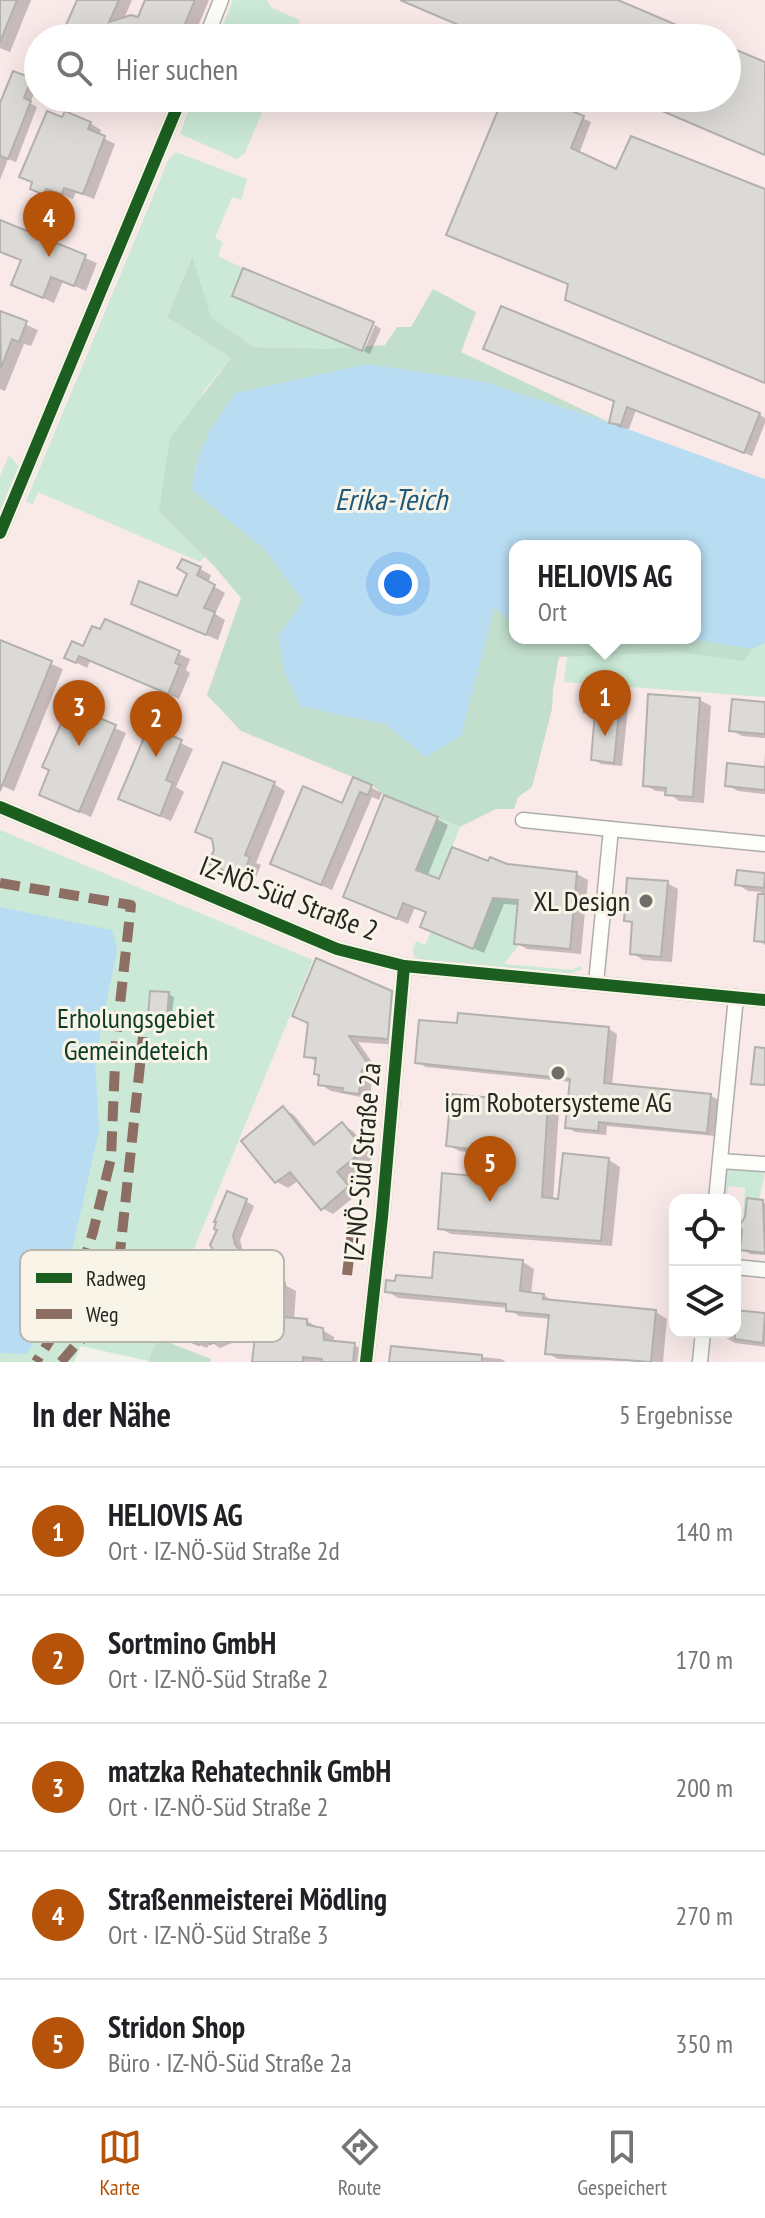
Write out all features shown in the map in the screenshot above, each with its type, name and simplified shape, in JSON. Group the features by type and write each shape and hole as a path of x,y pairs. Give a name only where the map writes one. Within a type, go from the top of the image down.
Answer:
{"street":[{"path":"212,24 221,0"},
{"path":"0,533 175,112"},
{"name":"IZ-NÖ-Süd Straße 2","path":"0,807 337,949 404,966 765,1000"},
{"path":"523,820 765,844"},
{"path":"596,983 611,829"},
{"name":"IZ-NÖ-Süd Straße 2a","path":"366,1362 404,966"},
{"path":"717,1194 736,997"},
{"path":"720,1161 765,1164"},
{"path":"741,1268 765,1270"},
{"path":"700,1362 702,1338"}],"shaded area":[{"path":"0,0 765,0 765,1362 148,1362 156,1342 284,1342 284,1250 194,1250 313,960 0,830"}],"green space":[{"path":"233,0 267,0 272,8 300,20 298,24 224,24"},
{"path":"188,112 262,112 245,153 237,159 180,134"},
{"path":"176,152 247,179 241,200 232,197 215,238 223,242 218,256 243,268 232,296 362,351 253,347 211,318 191,257 167,317 231,358 203,392 159,512 205,557 200,562 38,492 33,505 26,501 169,158"},
{"path":"192,256 211,317 253,347 329,349 385,345 397,327 411,327 433,289 476,312 461,352 611,423 481,381 236,393 206,438 197,462 192,490 264,549 303,601 300,706 387,725 461,736 494,608 509,619 509,644 701,644 701,641 753,649 743,661 681,652 559,657 552,709 532,787 518,797 514,809 496,809 460,827 384,795 372,785 241,731 207,695 241,598 215,567 159,512 170,438 231,358 167,317"},
{"path":"9,455 20,468 0,518 0,476"},
{"path":"765,507 765,697 564,682 567,656 681,652 689,644 701,644 701,627"},
{"path":"438,818 460,827 439,879 416,870"},
{"name":"Erholungsgebiet Gemeindeteich","path":"0,830 313,960 194,1250 20,1250 20,1342 156,1342 148,1361 81,1346 74,1362 0,1362"},
{"path":"493,898 518,900 514,943 519,945 504,964 572,970 580,966 582,969 565,975 414,956 416,941 425,945 431,932 473,948"},
{"path":"731,1168 765,1172 759,1200 747,1199 745,1219 745,1188 728,1186 727,1194 722,1191 723,1174"},
{"path":"156,1342 167,1342 211,1359 210,1362 148,1362"}],"water":[{"name":"Erika-Teich","path":"366,364 481,381 611,423 765,479 765,643 753,649 701,641 701,540 509,540 509,619 494,608 461,736 426,757 387,725 300,706 285,672 278,636 303,601 264,549 192,490 197,462 206,438 236,393"},
{"path":"0,907 112,930 117,950 95,1059 99,1131 72,1250 20,1250 20,1342 35,1342 26,1354 0,1353"}],"building":[{"path":"0,0 17,0 0,42"},
{"path":"77,0 119,0 109,22 131,15 138,17 145,0 195,0 185,24 66,24"},
{"path":"400,0 618,0 674,24 456,24"},
{"path":"741,52 765,62 765,155 665,112 741,112"},
{"path":"13,71 24,75 24,112 27,112 8,159 0,156 0,103"},
{"path":"47,112 62,117 67,112 91,122 88,129 105,136 83,194 64,188 62,194 46,189 44,195 30,189 32,182 19,177"},
{"path":"497,112 574,112 584,116 571,148 616,169 631,136 765,189 765,383 565,300 568,284 446,235"},
{"path":"0,220 86,255 74,286 51,277 43,298 11,285 21,260 0,252"},
{"path":"243,268 374,322 362,351 232,296"},
{"path":"501,306 760,413 744,453 627,407 621,425 609,423 614,401 483,349"},
{"path":"0,311 27,321 19,342 12,339 1,368"},
{"path":"182,559 201,567 197,575 215,585 204,608 215,612 206,635 131,604 139,581 177,596 187,574 177,568"},
{"path":"105,619 180,651 175,663 180,665 168,694 79,656 76,663 64,658 72,641 83,646 92,626 100,629"},
{"path":"0,640 52,661 0,791"},
{"path":"587,688 621,691 614,763 591,760 595,713 584,712"},
{"path":"648,694 700,698 693,797 665,795 666,788 643,786"},
{"path":"732,699 765,702 765,734 729,731"},
{"path":"69,705 116,725 79,812 39,795 49,770 42,767"},
{"path":"149,726 182,740 166,780 173,783 160,816 118,799"},
{"path":"223,762 275,782 245,855 250,857 242,878 208,864 214,850 212,839 195,832"},
{"path":"727,763 765,767 765,790 725,786"},
{"path":"353,777 372,785 368,795 360,792 321,885 270,864 303,786 342,803"},
{"path":"384,795 438,817 416,870 439,879 452,847 488,861 490,857 507,864 577,872 570,949 514,944 518,900 493,898 473,949 420,927 426,912 403,903 397,919 343,897"},
{"path":"737,870 765,873 764,888 735,885"},
{"name":"XL Design","path":"627,878 668,881 661,957 630,954 632,922 624,921"},
{"path":"758,894 765,894 765,942 754,941"},
{"path":"316,958 392,991 388,1039 349,1036 369,1065 362,1070 359,1094 342,1092 343,1088 318,1085 319,1075 314,1074 316,1058 304,1057 308,1023 292,1016"},
{"path":"150,991 169,992 167,1019 148,1017"},
{"name":"igm Robotersysteme AG","path":"458,1013 609,1027 604,1083 711,1094 707,1133 599,1122 598,1131 565,1128 570,1079 415,1063 419,1020 457,1023"},
{"path":"755,1047 765,1048 765,1085 751,1084"},
{"path":"451,1094 548,1103 542,1197 558,1199 563,1153 609,1158 601,1241 438,1229 442,1173 475,1176 478,1150 446,1146"},
{"path":"283,1106 314,1145 342,1122 364,1150 337,1172 349,1186 321,1210 290,1172 275,1183 241,1141"},
{"path":"227,1191 247,1199 233,1235 239,1250 213,1250 210,1245 217,1230 214,1229"},
{"path":"747,1198 763,1200 765,1253 741,1250 741,1223 745,1217"},
{"path":"434,1252 523,1260 520,1291 544,1294 543,1299 656,1310 651,1362 545,1354 549,1315 506,1311 506,1304 385,1292 386,1280 395,1281 396,1275 432,1278"},
{"path":"741,1311 765,1313 763,1343 735,1339 741,1338"},
{"path":"284,1317 307,1319 307,1325 323,1328 324,1340 355,1343 353,1362 322,1362 322,1359 303,1357 303,1362 252,1362 254,1342 284,1342"},
{"path":"391,1346 482,1355 482,1362 389,1362"}],"marked path":[{"path":"0,883 131,905 116,1040 111,1158 87,1250"},
{"path":"120,1250 143,1037"},
{"path":"347,1275 354,1215"},
{"path":"36,1362 49,1342"},
{"path":"61,1362 78,1342"}],"cycle path":[{"path":"0,533 175,112"},
{"path":"0,807 337,949 404,966 765,1000"},
{"path":"366,1362 404,966"}],"place":[{"name":"Straßenmeisterei Mödling","path":"49,257"},
{"name":"HELIOVIS AG","path":"605,736"},
{"name":"matzka Rehatechnik GmbH","path":"79,746"},
{"name":"Sortmino GmbH","path":"156,757"},
{"name":"XL Design","path":"646,901"},
{"name":"igm Robotersysteme AG","path":"558,1073"},
{"name":"Stridon Shop","path":"490,1202"}]}
